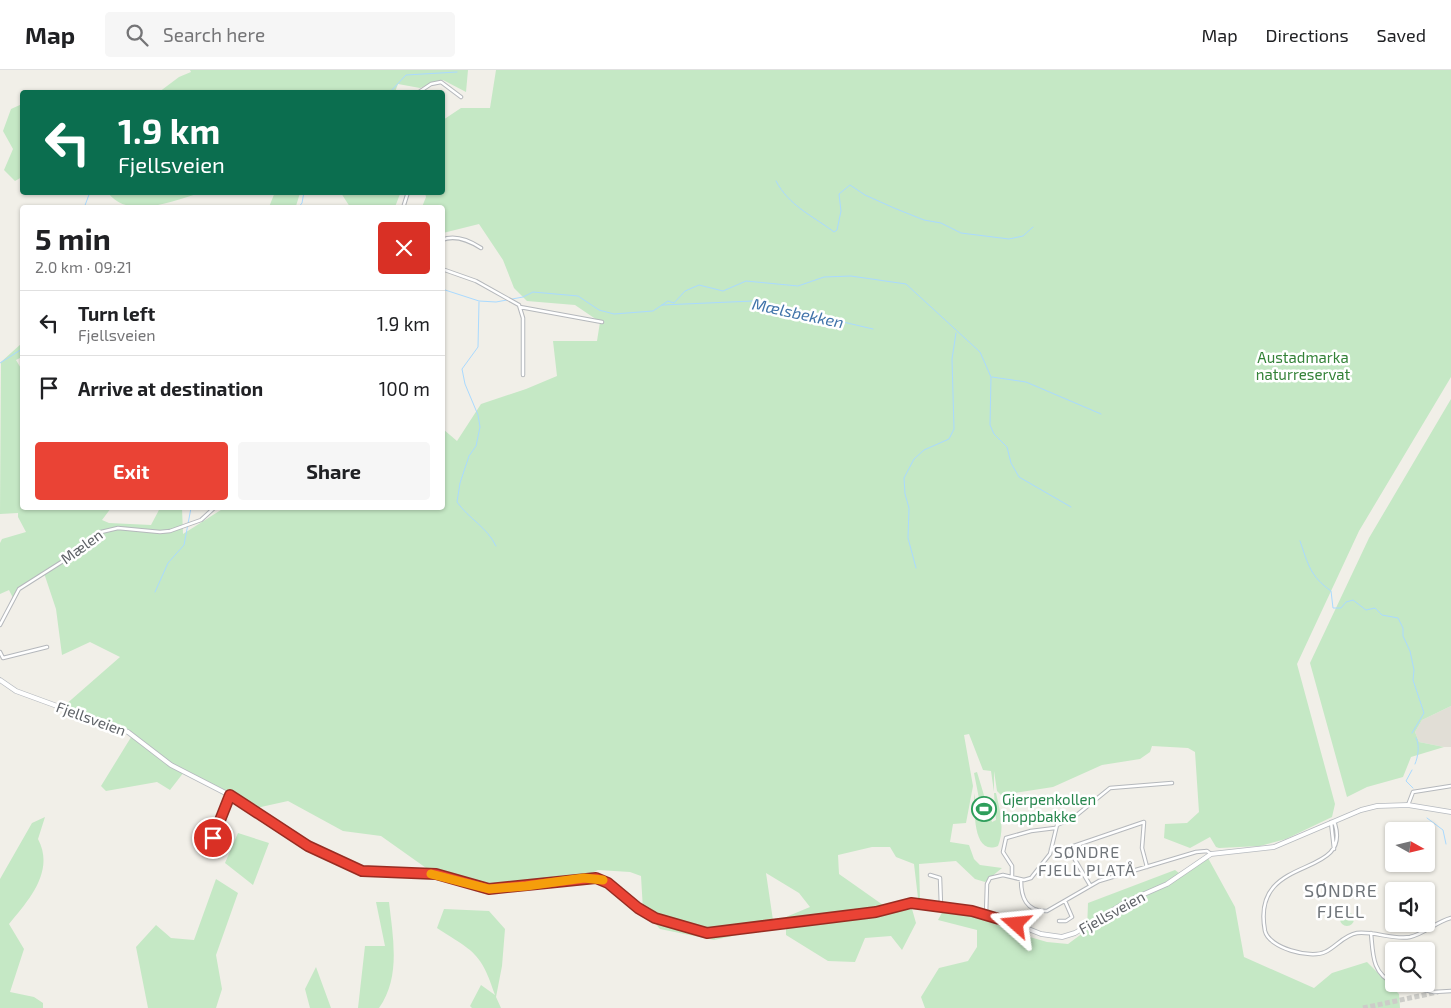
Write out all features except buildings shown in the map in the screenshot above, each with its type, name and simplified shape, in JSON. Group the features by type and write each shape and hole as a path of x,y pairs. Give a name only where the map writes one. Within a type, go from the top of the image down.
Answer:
{"main road":[{"name":"Fjellsveien","path":"0,680 16,691 128,732 171,765 230,795 308,846 360,870 436,874 489,889 596,878 608,883 649,915 702,932 736,931 876,912 911,903 986,914 1056,938 1067,936 1118,906 1167,884 1211,854 1274,846 1372,807 1408,805 1451,812"}],"street":[{"path":"422,90 431,84 440,82 461,97"},
{"path":"445,239 467,240 482,248"},
{"path":"445,270 481,283 508,297 520,307 602,322"},
{"path":"520,307 523,375"},
{"name":"Mælen","path":"0,625 19,590 70,556 98,532 118,528 160,532 170,531 201,520 212,510"},
{"path":"0,652 3,658 47,647"},
{"path":"1012,876 1012,866 1003,854 1006,838 1031,831 1055,828 1077,815 1110,788 1172,783"},
{"path":"1408,805 1413,792 1451,786"},
{"path":"210,844 230,795"},
{"path":"1052,849 1068,848 1144,822 1142,848 1147,866"},
{"path":"1331,822 1334,850"},
{"path":"1331,822 1336,828 1336,846 1334,850 1275,884 1266,898 1266,934 1276,945 1316,954 1324,953 1351,935 1371,933 1408,937 1438,922 1451,918"},
{"path":"986,914 989,880 994,875 1012,876 1021,880 1026,880 1033,876 1052,849 1055,828"},
{"path":"1068,848 1090,885"},
{"path":"1021,880 1022,896 1032,908 1046,911 1090,885 1200,851 1207,850 1211,854"},
{"path":"930,876 940,878 941,906"},
{"path":"1059,921 1066,921 1072,917 1065,901"},
{"path":"1371,933 1376,969 1385,979"},
{"path":"1435,992 1451,991"}],"shaded area":[{"path":"1451,706 1451,747 1419,742 1415,732 1422,720"}],"green space":[{"path":"190,70 468,70 466,92 443,80 420,88 398,84 396,90 162,90 179,77 191,72"},
{"name":"Austadmarka naturreservat","path":"496,70 1451,70 1451,377 1359,531 1297,664 1335,804 1332,817 1286,839 1260,846 1219,848 1216,847 1210,837 1190,848 1164,838 1165,824 1187,823 1199,812 1195,752 1188,748 1152,746 1150,752 1140,759 1102,765 1053,787 1001,795 997,791 994,771 994,792 991,771 983,770 969,734 964,735 973,786 966,823 953,824 950,842 969,845 974,859 980,865 1002,868 985,882 975,879 956,861 919,864 920,899 918,898 914,864 896,857 890,847 872,847 838,855 839,874 893,912 912,909 916,923 902,950 891,936 865,938 855,962 828,961 786,935 786,917 810,907 799,893 766,873 774,927 714,940 660,929 643,910 641,876 630,872 598,870 581,878 563,882 491,889 436,875 381,836 343,831 288,801 252,809 184,772 170,790 157,782 106,791 101,786 133,734 64,706 120,657 90,642 62,655 56,609 44,573 22,586 13,598 9,590 0,594 0,543 2,539 26,532 18,517 18,513 0,514 1,362 20,345 20,358 16,360 20,367 20,510 110,510 102,520 109,523 151,525 159,510 182,510 183,534 221,510 445,510 445,431 457,441 481,404 557,376 553,341 597,341 600,322 575,305 527,301 514,288 503,260 479,224 445,232 445,205 423,205 426,195 445,195 445,119 461,108 490,108"},
{"path":"20,105 20,178 15,181 4,170 13,149 3,131 11,109"},
{"path":"110,195 194,195 158,205 125,205"},
{"path":"274,195 299,195 296,205 270,205"},
{"path":"342,195 400,195 396,205 349,205"},
{"path":"1451,399 1451,706 1422,720 1415,732 1419,742 1444,747 1411,757 1403,777 1367,787 1347,797 1310,663 1369,538"},
{"name":"Gjerpenkollen hoppbakke","path":"977,772 992,822 996,820 994,793 996,793 1001,826 998,846 989,847 983,844 976,828 974,793 983,819 974,773"},
{"path":"45,817 38,839 42,851 42,874 31,895 9,924 24,949 10,992 34,997 43,1003 43,1008 0,1008 0,879 32,823"},
{"path":"238,833 269,843 253,885 225,863"},
{"path":"1208,858 1235,907 1244,957 1314,988 1332,973 1367,962 1385,980 1385,992 1397,992 1399,994 1400,1008 925,1008 921,997 939,968 968,961 977,947 977,930 938,920 944,909 984,916 1023,935 1047,942 1068,944 1087,930 1088,903 1175,870 1183,876"},
{"path":"216,879 238,893 216,955 222,989 216,1008 148,1008 136,947 156,925 171,938 194,940"},
{"path":"376,902 389,902 394,957 393,970 386,996 379,1008 358,1008 365,946 385,946"},
{"path":"444,909 489,911 505,929 502,966 496,997 501,1008 472,1008 470,1006 481,985 495,995 485,970 475,954 437,928"},
{"path":"1344,912 1350,912 1354,919 1350,926 1344,926 1340,922 1340,916"},
{"path":"316,967 331,1008 310,1008 305,989"}],"waterway":[{"path":"392,90 406,75 457,72"},
{"path":"776,181 781,190 795,204 834,232 837,230 841,211 839,194 850,185 865,195 894,208 924,220 941,223 961,233 1009,239 1023,236 1033,227"},
{"path":"85,205 89,195"},
{"path":"300,205 303,195"},
{"path":"445,290 479,301 496,302 523,297 533,292 578,296 599,310 614,314 653,311 668,301 674,303 685,291 699,285 723,291 746,281 798,286 824,277 851,276 906,284 980,352 991,377 990,425 994,434 1007,447 1011,463 1019,477 1071,507"},
{"name":"Mælsbekken","path":"662,305 753,301 873,329"},
{"path":"479,302 478,347 462,369 465,384 478,415 480,427 476,446 469,456 460,483 457,502 483,528 496,546"},
{"path":"916,568 908,538 909,508 905,494 904,478 914,459 924,450 949,439 954,429 952,359 956,333"},
{"path":"0,363 20,350"},
{"path":"992,377 1026,382 1101,414"},
{"path":"155,592 168,563 184,545 191,510"},
{"path":"1300,541 1314,575 1331,591 1333,608 1341,608 1346,602 1353,600 1366,610 1375,608 1382,615 1398,618 1410,651 1414,670 1413,680 1424,713 1412,733"},
{"path":"1415,764 1418,751 1416,738"},
{"path":"1412,770 1406,781 1413,788"},
{"path":"1427,818 1443,830 1446,844"}],"tunnel":[{"path":"1363,1008 1438,992"}],"slow traffic":[{"path":"431,874 475,887 489,889 506,889 592,877 603,880"}],"place":[{"name":"Gjerpenkollen hoppbakke","path":"984,809"}],"district":[{"name":"SØNDRE FJELL PLATÅ","path":"1087,861"},
{"name":"SØNDRE FJELL","path":"1341,901"}],"route":[{"path":"213,838 230,795 308,846 360,870 436,874 475,887 489,889 506,889 592,877 608,883 649,915 668,923 707,933 729,932 876,912 911,903 972,911 1016,924"}]}
